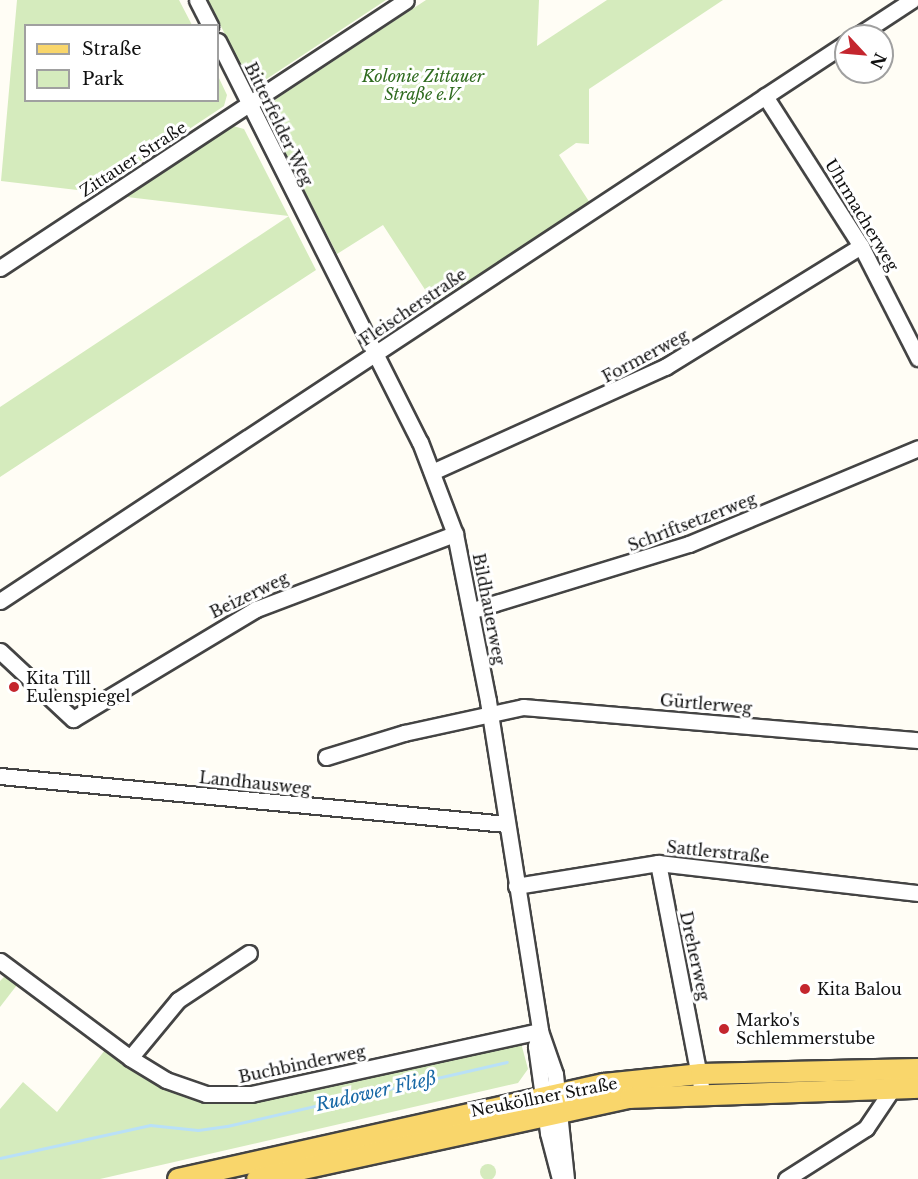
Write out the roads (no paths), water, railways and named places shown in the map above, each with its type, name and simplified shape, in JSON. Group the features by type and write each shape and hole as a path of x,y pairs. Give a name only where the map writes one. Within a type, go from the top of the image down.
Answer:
{"main road":[{"name":"Neuköllner Straße","path":"187,1178 550,1094 911,1069"},
{"name":"Neuköllner Straße","path":"257,1179 701,1083 918,1088"}],"street":[{"path":"197,0 209,24"},
{"name":"Zittauer Straße","path":"2,264 406,0"},
{"path":"876,24 913,0 918,5"},
{"name":"Bitterfelder Weg","path":"219,43 308,223"},
{"name":"Fleischerstraße","path":"0,601 834,51"},
{"name":"Uhrmacherweg","path":"765,96 861,246 918,358"},
{"name":"Bildhauerweg","path":"308,223 432,472 455,534 473,610 540,1031 549,1043 550,1094 560,1179"},
{"name":"Formerweg","path":"432,472 656,372 861,246"},
{"name":"Schriftsetzerweg","path":"473,610 679,548 918,448"},
{"name":"Beizerweg","path":"0,651 73,719 256,609 455,534"},
{"name":"Gürtlerweg","path":"326,758 490,713 540,707 918,740"},
{"name":"Landhausweg","path":"0,776 506,824"},
{"name":"Sattlerstraße","path":"516,886 658,863 918,893"},
{"name":"Dreherweg","path":"658,863 701,1083"},
{"path":"130,1058 178,1000 249,953"},
{"name":"Buchbinderweg","path":"0,961 130,1058 166,1080 228,1096 540,1031"},
{"path":"786,1179 866,1128 893,1089 911,1069"},
{"name":"Bildhauerweg","path":"553,1114 566,1179"}],"waterway":[{"name":"Rudower Fließ","path":"0,1158 150,1125 198,1130 227,1126 507,1062"}],"place":[{"name":"Kita Till Eulenspiegel","path":"14,687"},
{"name":"Kita Balou","path":"805,989"},
{"name":"Marko's Schlemmerstube","path":"724,1029"}],"park label":[{"name":"Kolonie Zittauer Straße e.V.","path":"423,85"}]}
